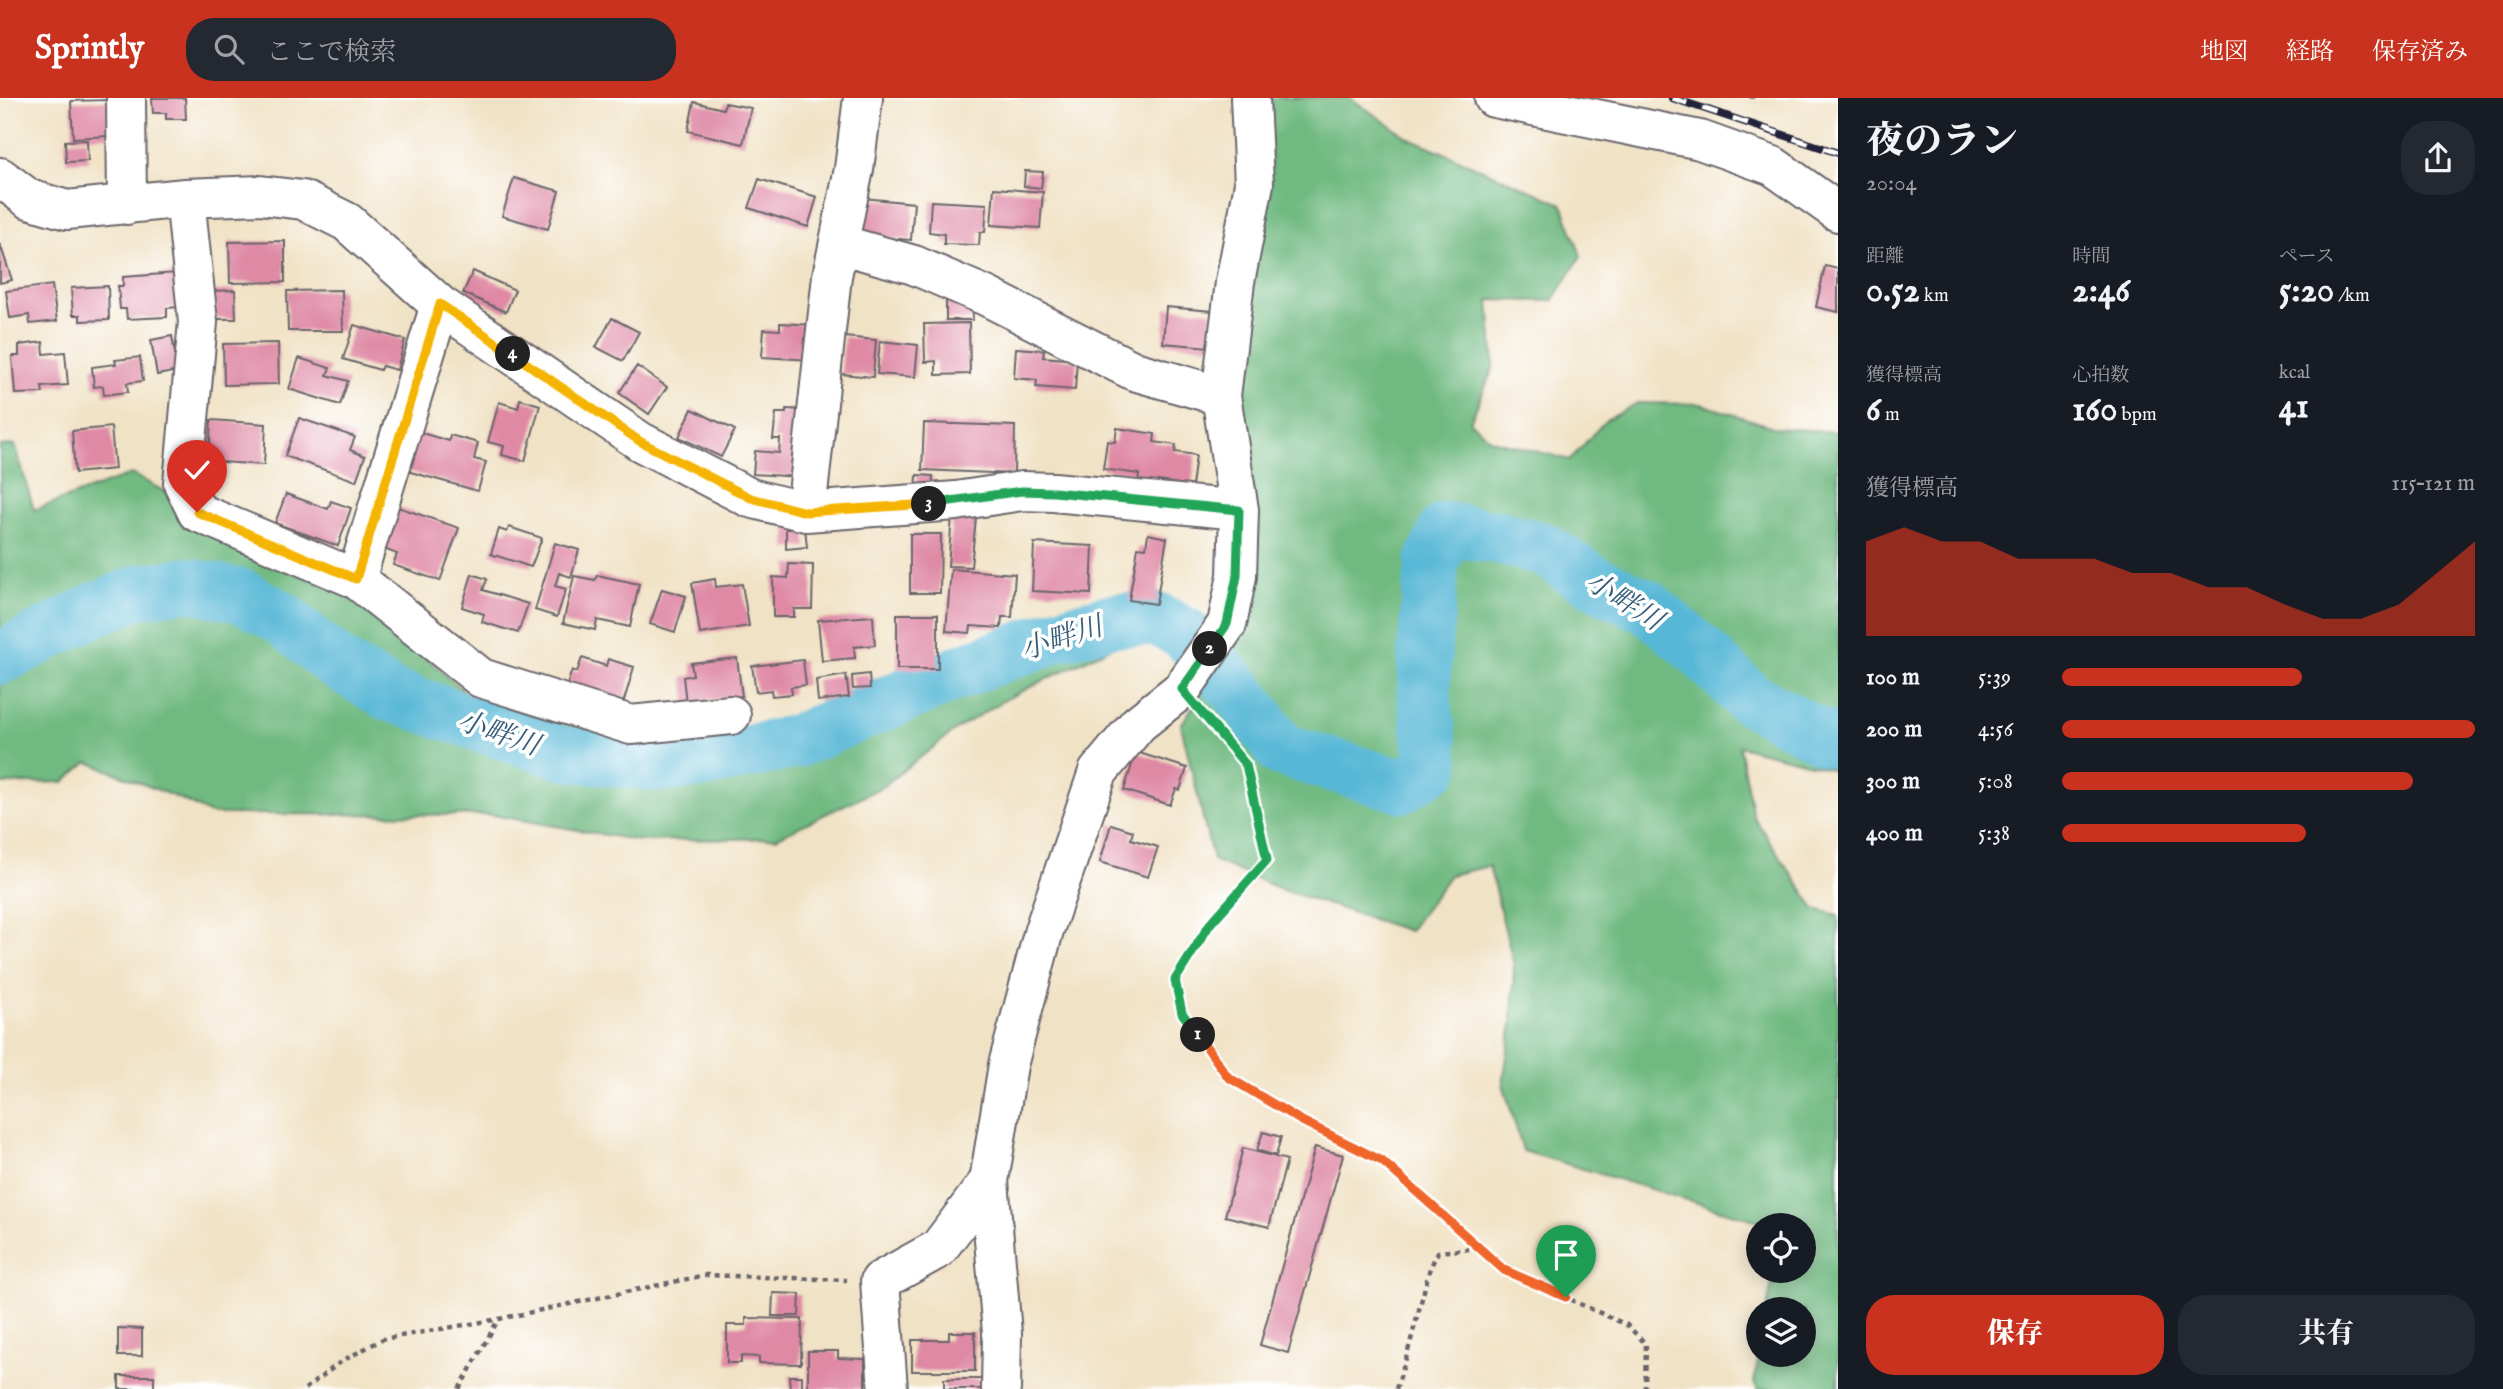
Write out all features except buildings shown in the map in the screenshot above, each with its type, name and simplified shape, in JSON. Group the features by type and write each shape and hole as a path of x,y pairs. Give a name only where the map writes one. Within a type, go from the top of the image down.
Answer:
{"street":[{"path":"126,98 127,205"},
{"path":"806,512 832,276 854,169 863,98"},
{"path":"1001,1389 1002,1333 989,1181 1008,1065 1044,930 1098,772 1138,724 1191,676 1227,624 1237,576 1239,510 1221,396 1235,282 1254,184 1250,98"},
{"path":"1494,98 1700,141 1773,166 1838,212"},
{"path":"0,177 29,199 67,210 185,198 260,195 303,201 346,222 440,304 641,442 751,498 806,512 956,502 1022,491 1239,510"},
{"path":"185,198 198,322 183,483 197,512 356,579 481,678 631,725 731,715"},
{"path":"839,244 914,265 986,296 1134,371 1221,396"},
{"path":"356,579 440,304"},
{"path":"888,1389 880,1281 938,1249 989,1181"}],"path":[{"path":"1191,676 1246,765 1267,860 1210,924 1175,980 1182,1013 1228,1077 1300,1120 1382,1161 1504,1270 1627,1325 1646,1344 1645,1389"},
{"path":"1395,1389 1430,1268 1438,1252 1479,1248"},
{"path":"305,1389 341,1361 383,1339 499,1319 706,1275 880,1281"},
{"path":"458,1389 499,1319"}],"green space":[{"path":"1266,98 1350,98 1407,137 1562,204 1581,256 1553,301 1489,300 1494,366 1470,422 1492,440 1570,460 1604,422 1637,403 1701,404 1776,428 1838,432 1838,771 1739,746 1753,816 1815,909 1838,915 1838,1389 1758,1389 1754,1383 1757,1367 1816,1367 1816,1297 1769,1297 1772,1283 1816,1283 1816,1213 1746,1213 1746,1218 1523,1151 1503,1084 1512,1023 1514,965 1489,866 1450,875 1409,931 1283,890 1213,860 1181,725 1253,612 1255,507 1231,390"},
{"path":"15,445 34,510 132,474 349,590 471,697 566,722 640,746 760,733 898,711 1019,662 1120,643 1008,698 957,729 882,787 776,838 640,841 493,815 210,814 183,800 88,762 64,782 0,784 0,446"}],"waterway":[{"name":"小畔川","path":"0,658 96,609 138,592 186,584 242,596 280,617 335,662 391,695 566,754 660,765 704,761 794,742 972,667 1057,635 1113,620 1157,619 1185,634 1239,692 1282,750 1402,786 1433,766 1424,694 1425,644 1432,562 1446,529 1497,537 1543,549 1593,581 1648,607 1697,648 1749,698 1828,740 1838,738"}],"railway":[{"path":"1672,98 1838,153"}],"route":[{"path":"197,512 356,579 440,304 641,442 751,498 806,512 956,502 1022,491 1239,510 1237,576 1227,624 1182,689 1246,765 1267,860 1210,924 1175,980 1182,1013 1228,1077 1300,1120 1382,1161 1504,1270 1566,1297"}]}
